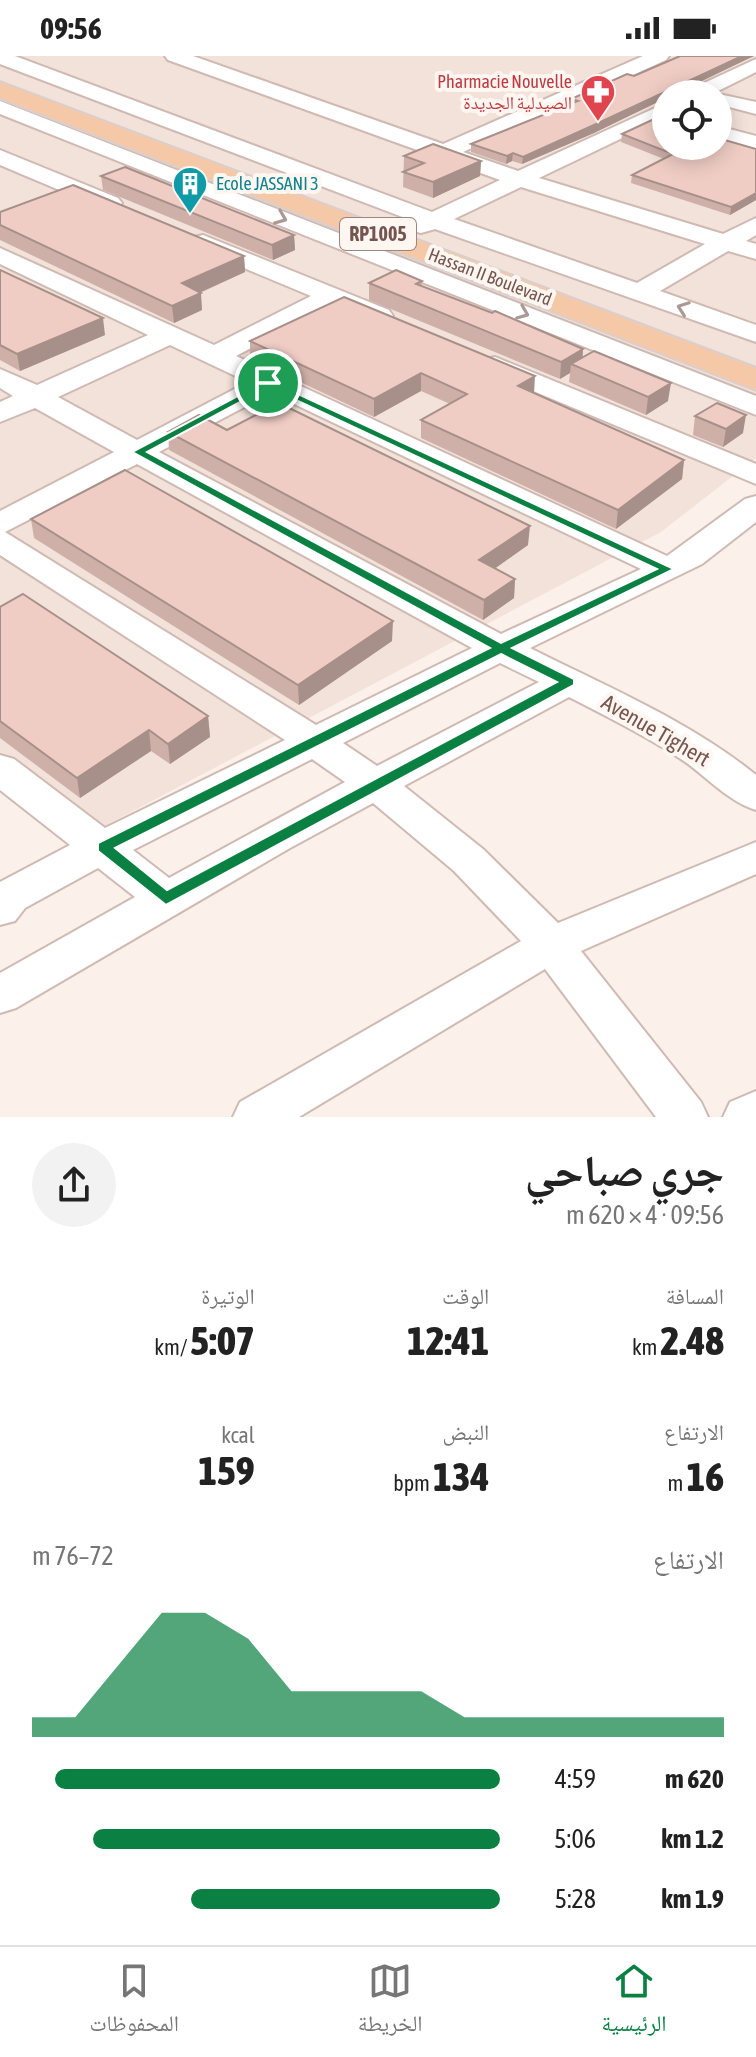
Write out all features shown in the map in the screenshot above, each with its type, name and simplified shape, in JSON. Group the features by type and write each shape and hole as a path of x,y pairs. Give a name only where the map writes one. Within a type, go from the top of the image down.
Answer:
{"main road":[{"name":"Hassan II Boulevard","path":"0,73 80,131"},
{"name":"Hassan II Boulevard","path":"0,89 80,131 414,230 756,358"},
{"name":"Hassan II Boulevard","path":"414,230 756,380"}],"street":[{"path":"175,56 519,179 756,252"},
{"path":"444,152 659,56"},
{"path":"0,57 414,230 640,292 756,334"},
{"path":"730,80 756,65"},
{"path":"579,92 652,111"},
{"path":"732,102 756,108"},
{"path":"0,107 80,131 756,406"},
{"path":"414,230 652,118"},
{"path":"2,158 80,131"},
{"path":"2,158 80,131"},
{"path":"732,136 756,143"},
{"path":"2,158 140,216"},
{"path":"640,292 756,225"},
{"path":"184,234 404,327"},
{"path":"0,255 668,569"},
{"path":"213,357 331,296"},
{"path":"0,413 167,336"},
{"path":"478,358 756,475"},
{"name":"Avenue Tighert","path":"0,377 501,648 636,715 731,774 756,796"},
{"path":"0,524 268,383"},
{"path":"0,909 10,897 39,879 501,648 668,569 690,557 756,506"},
{"path":"0,541 315,741 375,783 501,891 684,1117"},
{"path":"3,984 569,682"},
{"path":"0,769 166,898"},
{"path":"257,1117 548,946 756,857"},
{"path":"747,1117 756,1112"}],"shaded area":[{"path":"0,56 756,56 756,458 661,532 80,839 0,787"}],"building":[{"path":"680,56 742,56 691,80 652,80 652,98 523,157 513,153 507,156 471,144 578,101 571,99 627,74 634,76"},
{"path":"652,120 652,146 622,134"},
{"path":"732,142 756,149 756,193 731,207 632,175 661,160 732,160"},
{"path":"433,144 481,161 433,182 403,172 424,163 404,156"},
{"path":"125,167 294,235 272,245 101,176"},
{"path":"73,185 244,256 182,283 201,293 172,306 0,225 0,212"},
{"path":"0,270 103,318 17,354 0,345"},
{"path":"396,270 422,281 416,284 492,313 495,311 583,349 561,362 369,283"},
{"path":"344,297 535,376 518,386 684,460 618,510 421,420 467,394 421,373 374,399 250,341"},
{"path":"594,351 671,383 648,397 571,364"},
{"path":"279,403 530,526 479,560 515,579 484,600 168,432 199,415 227,430"},
{"path":"717,403 746,415 726,429 695,416"},
{"path":"125,470 393,621 298,685 31,519"},
{"path":"23,594 208,716 168,744 149,730 77,778 0,721 0,607"}],"place":[{"name":"Pharmacie Nouvelle الصيدلية الجديدة","path":"598,123"},
{"name":"Ecole JASSANI 3","path":"190,215"}],"route":[{"path":"268,383 138,452 501,648 104,847 166,898 569,682 501,648 668,569 268,383"}]}
